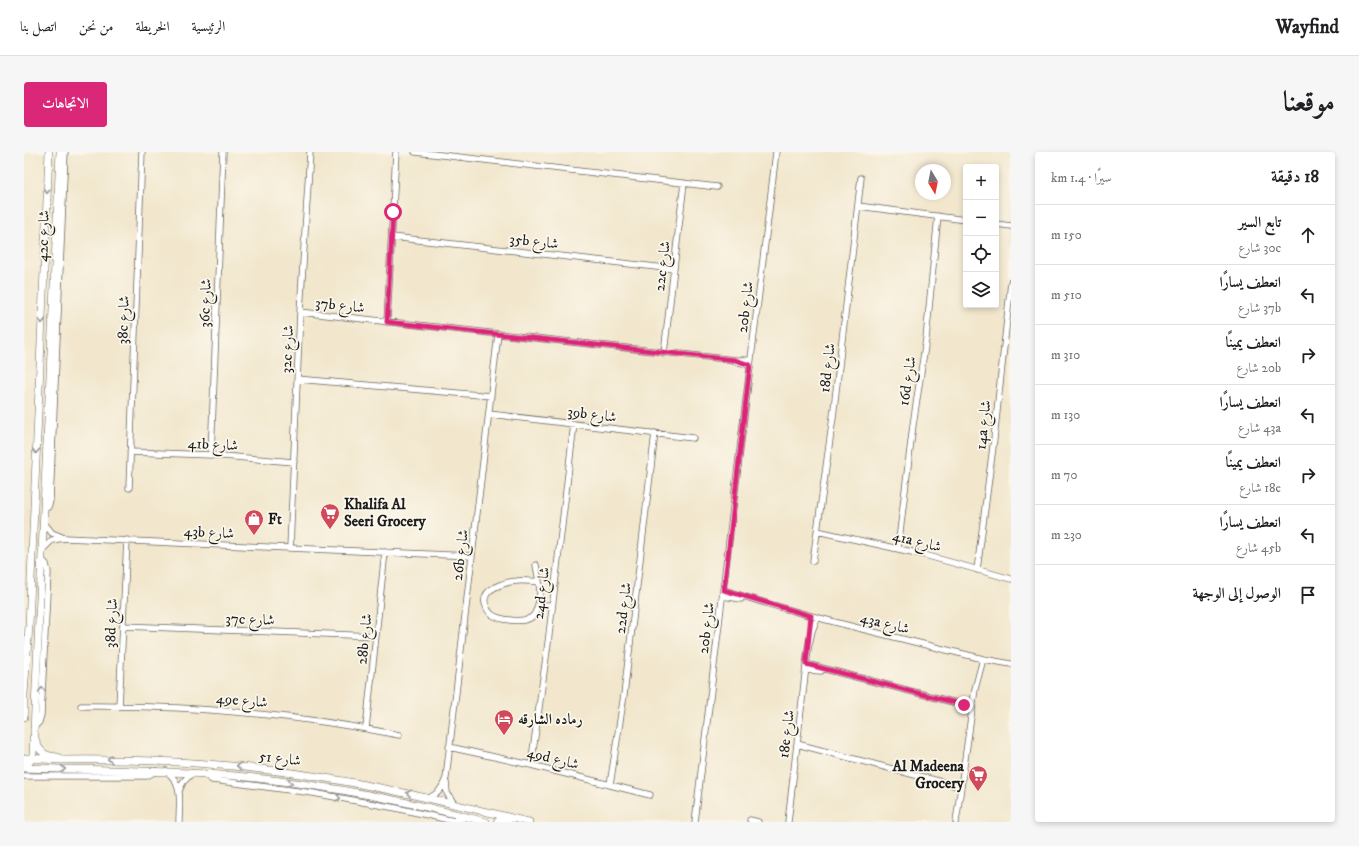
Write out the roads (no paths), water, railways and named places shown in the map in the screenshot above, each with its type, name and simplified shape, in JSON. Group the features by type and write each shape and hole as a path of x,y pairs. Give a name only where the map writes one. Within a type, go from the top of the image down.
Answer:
{"street":[{"name":"42c شارع","path":"24,717 49,152"},
{"name":"42c شارع","path":"60,152 34,729 37,745 42,752 47,755 59,757 62,760"},
{"path":"44,509 48,507 50,501 65,152"},
{"name":"38c شارع","path":"129,488 142,152"},
{"name":"36c شارع","path":"211,455 223,152"},
{"name":"32c شارع","path":"290,548 300,312 310,152"},
{"path":"387,322 396,152"},
{"path":"415,152 717,188"},
{"name":"20b شارع","path":"695,822 776,152"},
{"name":"18d شارع","path":"813,561 833,417 861,178"},
{"name":"22c شارع","path":"664,353 684,183"},
{"path":"858,206 963,220"},
{"name":"16d شارع","path":"898,548 913,425 926,339 938,216"},
{"path":"999,224 1011,226"},
{"name":"35b شارع","path":"392,237 674,269"},
{"name":"14a شارع","path":"977,570 994,439 1011,282"},
{"name":"37b شارع","path":"300,312 750,362"},
{"name":"26b شارع","path":"454,804 447,793 446,778 498,334"},
{"path":"297,379 491,396"},
{"name":"39b شارع","path":"489,414 692,438"},
{"name":"24d شارع","path":"530,765 552,605 574,424"},
{"name":"22d شارع","path":"610,785 624,695 655,433"},
{"name":"41b شارع","path":"130,452 211,455 294,462"},
{"path":"44,523 52,533 64,538"},
{"name":"41a شارع","path":"817,531 898,548 1011,579"},
{"name":"43b شارع","path":"43,549 52,540 64,538 472,556"},
{"name":"38d شارع","path":"119,706 127,540"},
{"name":"28b شارع","path":"366,728 385,552"},
{"path":"24,764 30,762 32,758 34,729 39,722 41,715 48,572 46,564 42,560"},
{"path":"536,565 539,582 540,593 538,605 533,616 527,620 516,621 492,615 487,608 485,601 488,592 494,588 518,581 539,582"},
{"name":"43a شارع","path":"723,593 980,659 1011,664"},
{"path":"538,605 552,605"},
{"name":"18e شارع","path":"788,822 808,649 814,617"},
{"name":"37c شارع","path":"123,626 376,636"},
{"path":"956,822 980,659"},
{"path":"806,667 835,672 948,701 973,705"},
{"path":"24,694 28,708 31,710 36,708"},
{"name":"49e شارع","path":"81,706 190,708 236,711 366,728 399,735"},
{"name":"49d شارع","path":"449,747 530,765 650,795"},
{"path":"796,747 824,752 962,785"},
{"name":"شارع 51","path":"24,758 62,760 150,760 239,766 335,779 429,798 529,822"},
{"name":"شارع 51","path":"24,768 166,771 250,778 372,795 482,821"},
{"path":"24,776 147,776 156,771"},
{"path":"166,771 176,780 179,791 179,822"},
{"path":"179,791 183,782 192,773"},
{"name":"26b شارع","path":"429,798 440,792 446,778"},
{"path":"497,822 504,819 517,822"},
{"path":"750,820 758,822"}],"place":[{"name":"Khalifa Al Seeri Grocery","path":"330,530"},
{"name":"Ft","path":"254,536"},
{"name":"رماده الشارقه","path":"504,736"},
{"name":"Al Madeena Grocery","path":"978,792"}]}
